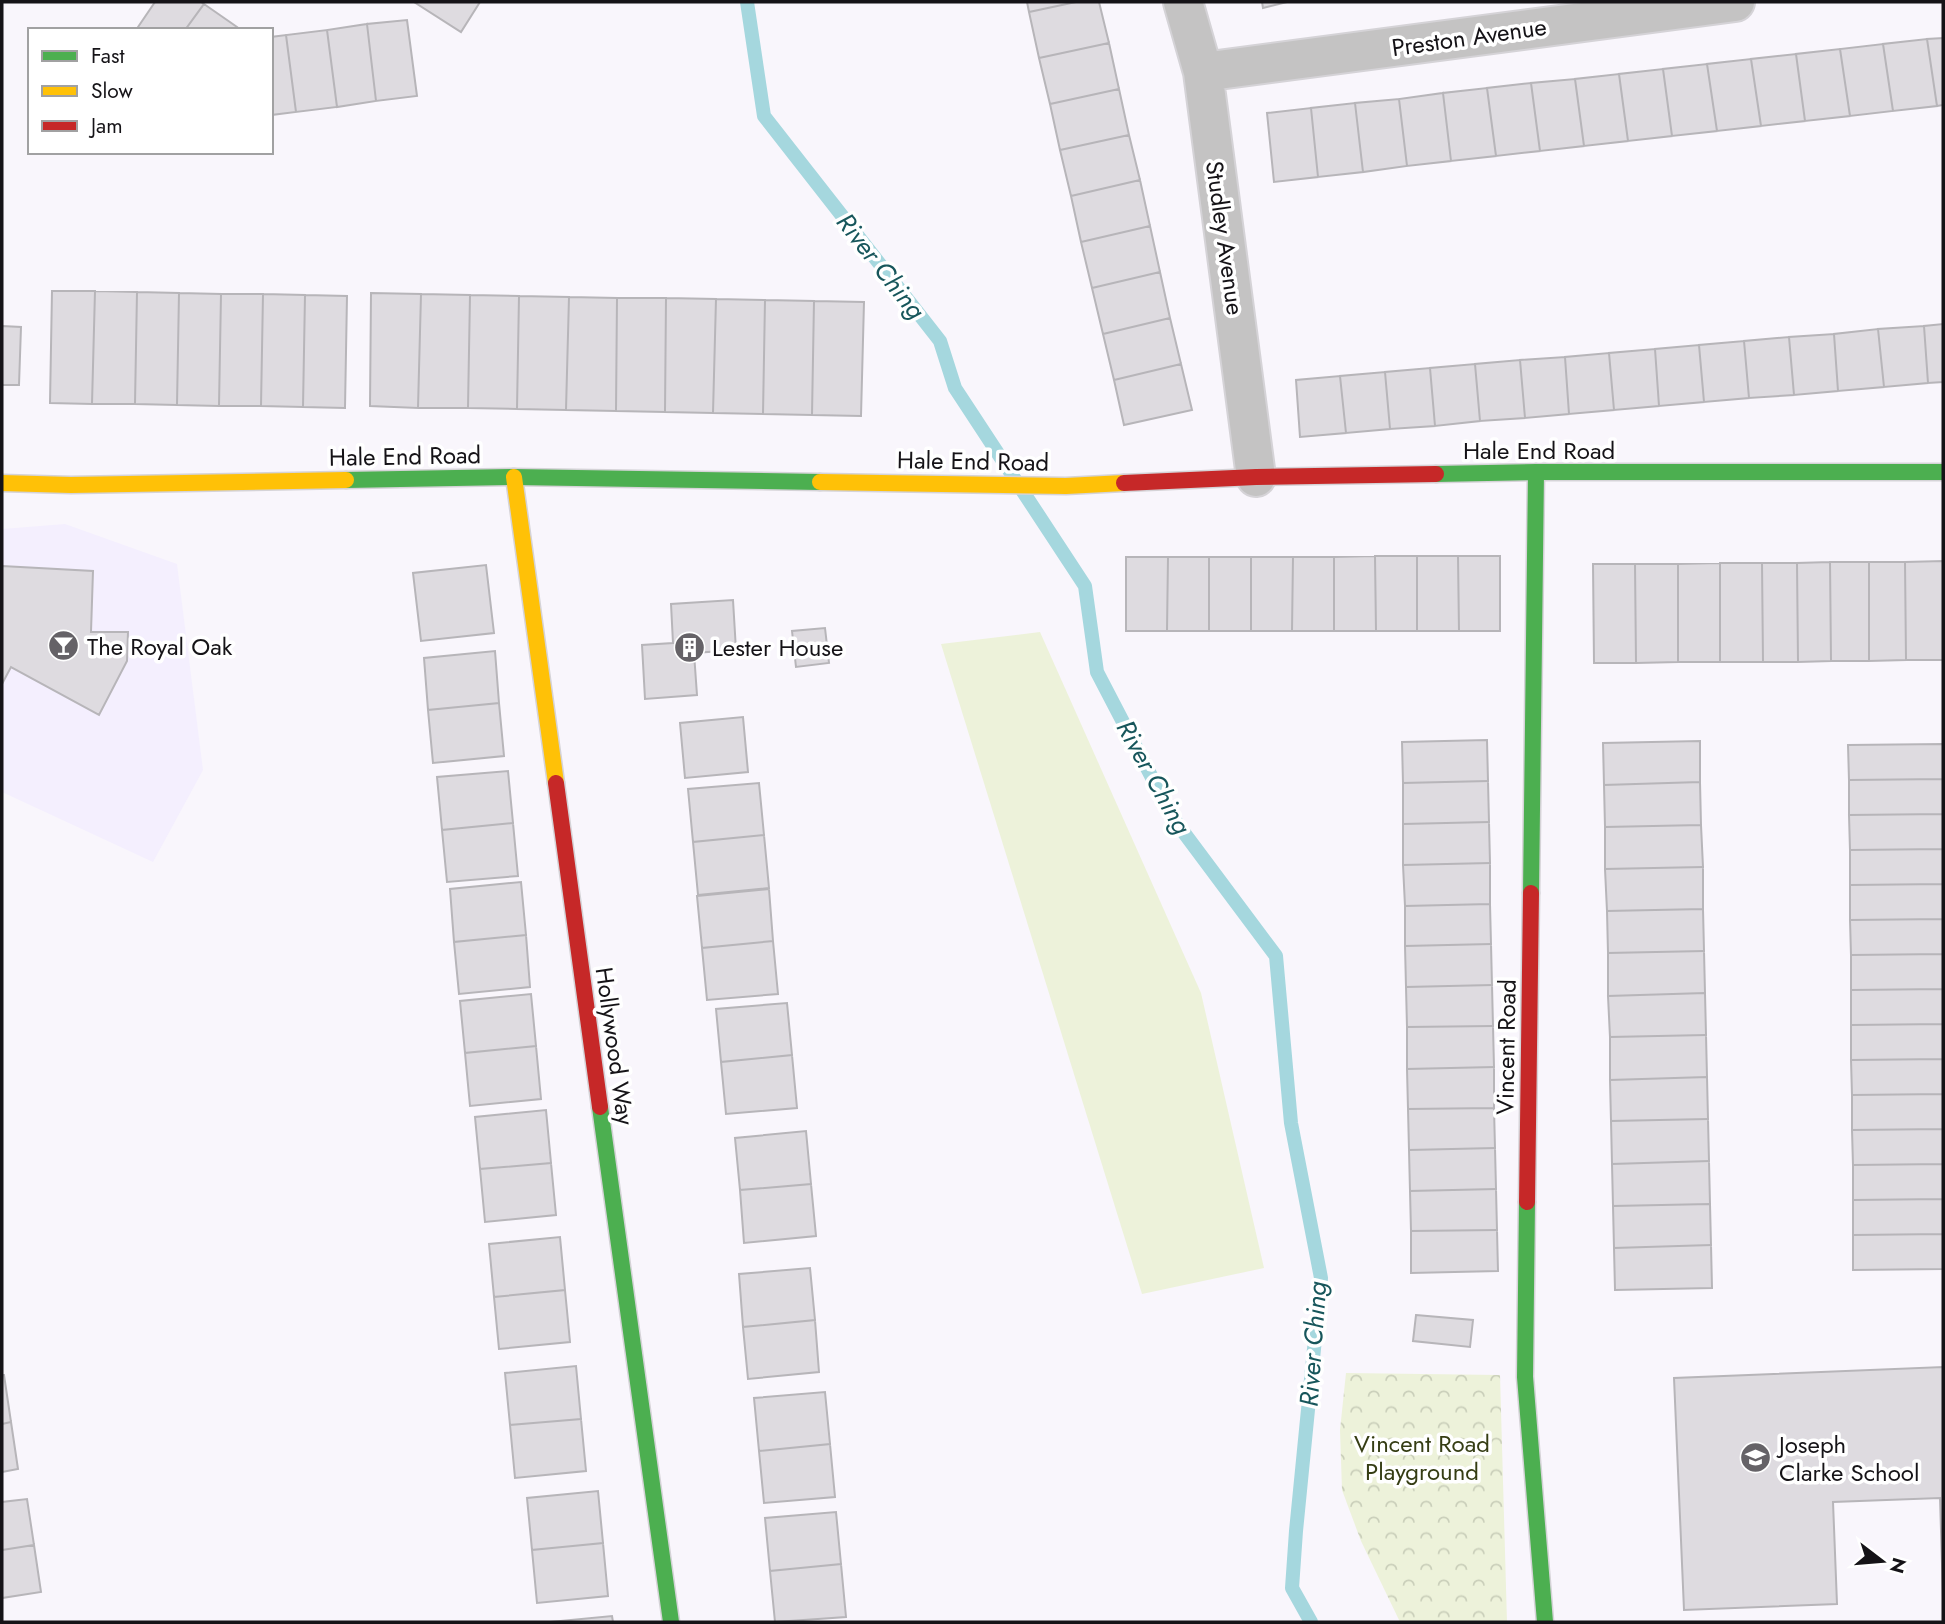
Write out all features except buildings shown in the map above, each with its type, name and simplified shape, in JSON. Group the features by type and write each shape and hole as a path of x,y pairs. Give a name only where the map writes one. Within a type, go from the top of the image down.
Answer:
{"street":[{"name":"Studley Avenue","path":"1183,2 1203,72 1256,477"},
{"name":"Preston Avenue","path":"1203,72 1735,2"},
{"name":"Hale End Road","path":"2,483 71,485 514,477 1066,486 1256,477 1536,472 1943,472"},
{"name":"Vincent Road","path":"1536,472 1525,1377 1545,1622"},
{"name":"Hollywood Way","path":"514,477 671,1622"}],"shaded area":[{"path":"65,524 177,564 203,770 153,862 2,792 2,529"}],"green space":[{"path":"1040,632 1201,993 1264,1268 1142,1294 941,644"},
{"name":"Vincent Road Playground","path":"1346,1373 1500,1375 1507,1622 1400,1622 1361,1541 1342,1490 1340,1430"}],"waterway":[{"name":"River Ching","path":"747,2 764,116 940,341 955,388 1085,586 1097,672 1173,818 1276,956 1291,1123 1321,1278 1292,1588 1311,1622"}],"traffic: fast":[{"path":"1531,893 1536,472"},
{"path":"1436,474 1943,472"},
{"path":"346,480 514,477 820,482"},
{"path":"600,1107 671,1622"},
{"path":"1527,1202 1525,1377 1545,1622"}],"traffic: slow":[{"path":"514,477 556,783"},
{"path":"2,483 71,485 346,480"},
{"path":"820,482 1066,486 1124,483"}],"traffic: jam":[{"path":"1124,483 1256,477 1436,474"},
{"path":"556,783 600,1107"},
{"path":"1527,1202 1531,893"}],"place":[{"name":"The Royal Oak","path":"64,646"},
{"name":"Lester House","path":"689,647"},
{"name":"Joseph Clarke School","path":"1756,1458"}]}
